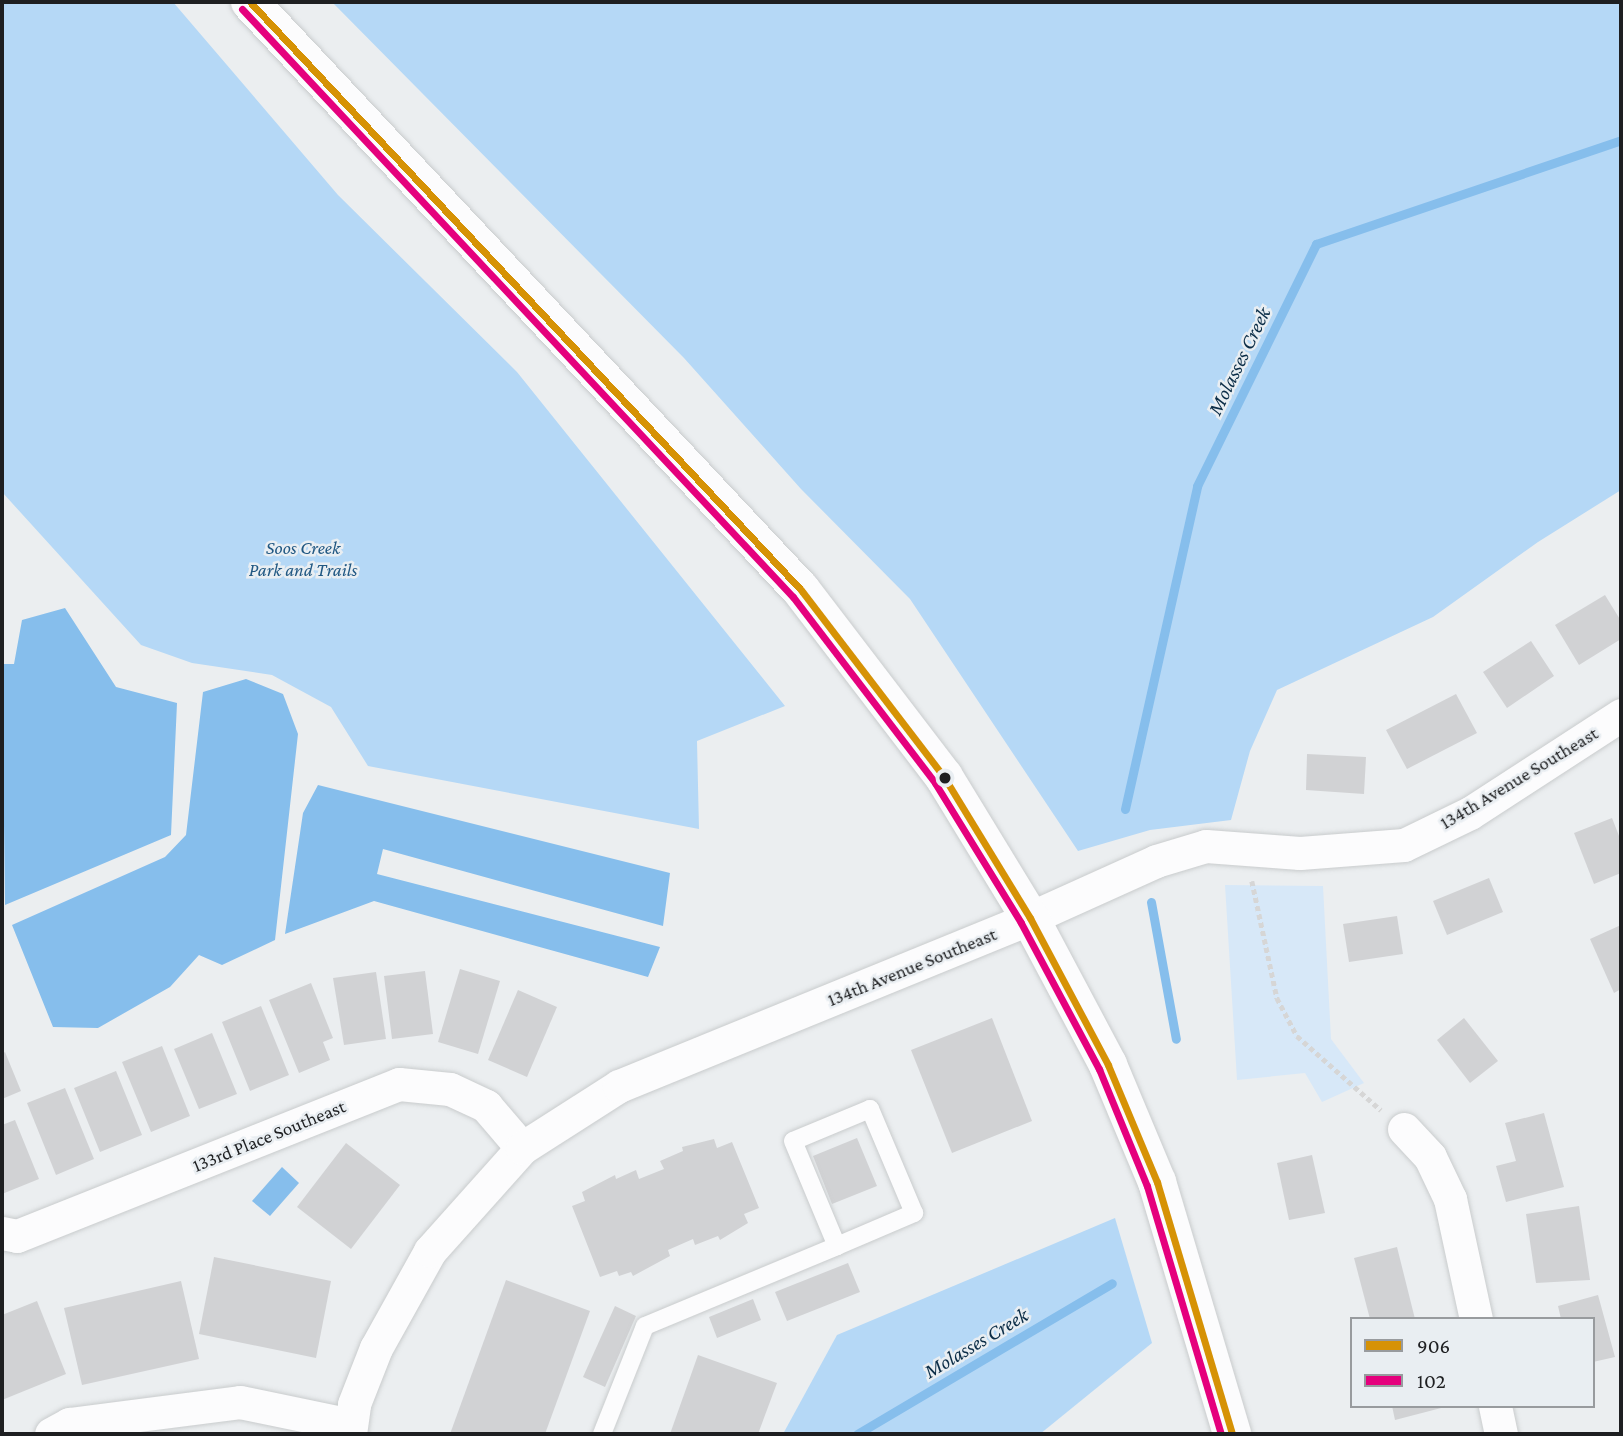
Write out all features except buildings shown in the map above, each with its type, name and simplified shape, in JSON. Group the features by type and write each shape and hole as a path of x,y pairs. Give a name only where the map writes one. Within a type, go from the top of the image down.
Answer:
{"main road":[{"path":"250,2 801,590 944,776 1030,918 1108,1065 1157,1182 1232,1434"}],"street":[{"name":"134th Avenue Southeast","path":"351,1430 354,1404 376,1348 430,1251 522,1148 619,1086 1030,918 1156,861 1206,846 1246,846 1300,853 1404,845 1469,813 1620,717"},
{"name":"133rd Place Southeast","path":"2,1233 17,1236 399,1084 450,1089 486,1106 522,1148"},
{"path":"1404,1129 1430,1157 1450,1199 1476,1317"},
{"path":"51,1434 69,1424 240,1402 351,1430"},
{"path":"1495,1408 1501,1434"}],"lane":[{"path":"602,1434 645,1326 837,1246 914,1213 870,1108 793,1141 837,1246"}],"path":[{"path":"1246,846 1267,961 1277,998 1297,1036 1404,1129"}],"shaded area":[{"path":"65,608 116,687 177,703 171,835 5,905 2,664 14,664 22,620"},
{"path":"246,679 283,694 298,734 275,940 222,965 199,955 170,987 98,1028 53,1027 12,925 165,857 186,835 203,692"},
{"path":"318,785 670,873 663,926 383,849 377,874 660,947 648,977 374,901 285,934 303,813"},
{"path":"1225,885 1323,886 1331,1039 1364,1083 1322,1102 1305,1073 1237,1080"},
{"path":"282,1167 299,1183 270,1216 252,1201"}],"green space":[{"name":"Soos Creek Park and Trails","path":"2,2 173,2 338,195 517,372 785,706 697,741 699,829 368,766 331,707 272,675 192,663 141,645 2,492"},
{"path":"332,2 1621,2 1621,490 1538,542 1433,617 1277,690 1250,751 1231,820 1150,830 1078,851 910,599 801,489 684,358"},
{"path":"1115,1218 1152,1343 1040,1434 783,1434 837,1335"}],"waterway":[{"name":"Molasses Creek","path":"1125,809 1197,486 1316,244 1621,140"},
{"name":"Molasses Creek","path":"1151,902 1176,1039"},
{"name":"Molasses Creek","path":"857,1434 1112,1283"}],"transit line":[{"name":"906","path":"250,2 801,590 944,777 1030,918 1108,1065 1157,1182 1232,1434"},
{"name":"102","path":"242,9 793,597 935,783 1021,923 1099,1069 1147,1186 1221,1434"}]}
